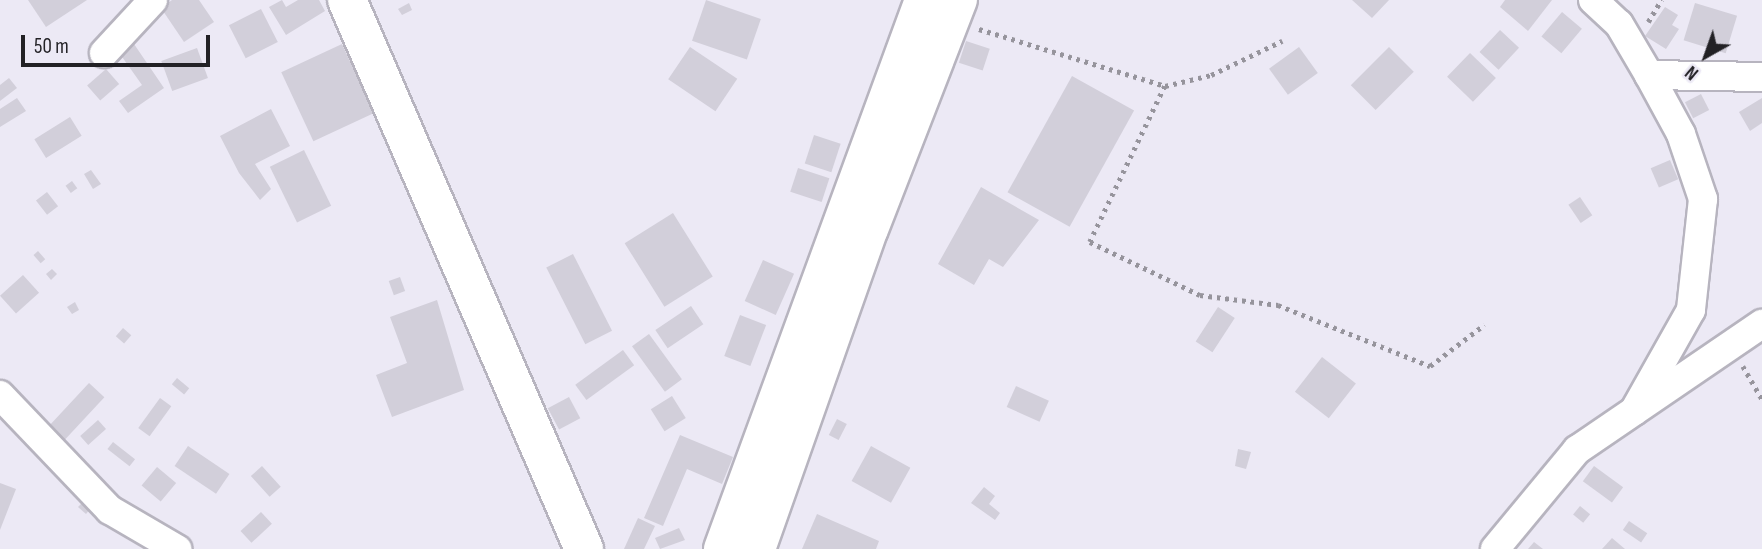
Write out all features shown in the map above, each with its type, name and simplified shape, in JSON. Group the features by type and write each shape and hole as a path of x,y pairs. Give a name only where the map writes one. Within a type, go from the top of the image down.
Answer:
{"street":[{"path":"104,53 153,0"},
{"path":"346,0 584,549"},
{"path":"1593,0 1619,24 1649,75 1681,134 1703,200 1691,310 1634,411"},
{"path":"723,549 911,81 944,7"},
{"path":"1649,75 1762,76"},
{"path":"756,549 855,225"},
{"path":"1495,549 1577,450 1762,324"},
{"path":"0,395 110,510 177,549"}],"path":[{"path":"944,7 1166,86 1211,75 1282,41"},
{"path":"1166,86 1090,242 1200,295 1278,305 1430,366 1485,325"},
{"path":"1730,345 1762,399"}],"building":[{"path":"28,0 87,0 46,27"},
{"path":"172,0 199,0 214,22 184,42 161,8"},
{"path":"282,0 286,7 298,0 319,0 325,11 286,35 269,7"},
{"path":"706,0 761,19 747,60 692,41"},
{"path":"1352,0 1389,0 1372,18"},
{"path":"1505,0 1552,0 1528,31 1500,7"},
{"path":"409,3 412,10 402,15 398,9"},
{"path":"1695,3 1737,16 1726,53 1684,40"},
{"path":"1665,7 1678,15 1672,25 1679,29 1666,49 1645,36"},
{"path":"261,9 278,42 246,58 229,25"},
{"path":"1562,12 1582,29 1561,53 1541,37"},
{"path":"1500,30 1519,48 1499,70 1480,52"},
{"path":"966,41 990,49 983,71 959,63"},
{"path":"134,44 164,88 128,113 119,101 142,85 120,54"},
{"path":"342,44 374,113 313,141 281,72"},
{"path":"690,47 737,79 715,111 668,79"},
{"path":"1299,47 1318,73 1288,95 1269,69"},
{"path":"1389,47 1414,72 1376,110 1351,85"},
{"path":"197,48 208,78 172,91 161,61"},
{"path":"1470,53 1496,78 1473,102 1447,77"},
{"path":"106,69 119,84 100,100 87,85"},
{"path":"1072,76 1134,110 1070,227 1008,192"},
{"path":"9,78 17,88 0,101 0,85"},
{"path":"1701,94 1709,110 1693,118 1685,102"},
{"path":"17,98 26,111 0,127 0,109"},
{"path":"1762,98 1762,123 1750,131 1739,112"},
{"path":"271,109 290,146 255,164 271,189 260,200 239,173 220,136"},
{"path":"70,117 82,136 46,158 34,139"},
{"path":"814,135 841,144 831,172 805,164"},
{"path":"304,150 331,206 297,222 270,167"},
{"path":"1670,160 1678,179 1659,188 1651,168"},
{"path":"798,168 829,178 822,202 790,192"},
{"path":"91,170 101,184 93,189 84,174"},
{"path":"72,181 77,188 71,193 66,186"},
{"path":"981,187 1039,220 1003,267 989,259 974,285 938,264"},
{"path":"47,192 58,206 47,215 36,201"},
{"path":"1580,197 1592,215 1581,223 1568,205"},
{"path":"673,213 713,277 664,307 625,243"},
{"path":"38,251 45,259 41,263 33,255"},
{"path":"573,254 612,331 585,344 546,268"},
{"path":"763,260 794,274 776,315 745,301"},
{"path":"52,269 57,274 51,280 46,274"},
{"path":"23,275 39,293 16,314 0,296"},
{"path":"400,277 405,291 394,295 389,281"},
{"path":"437,300 464,390 392,417 376,375 407,363 390,317"},
{"path":"75,302 79,310 72,314 67,307"},
{"path":"691,306 703,324 668,348 655,330"},
{"path":"1218,307 1235,318 1212,352 1196,341"},
{"path":"740,315 766,325 750,366 724,356"},
{"path":"123,328 131,335 124,344 116,336"},
{"path":"649,334 682,379 665,392 632,346"},
{"path":"623,350 634,365 586,400 575,385"},
{"path":"1322,357 1356,383 1329,418 1295,392"},
{"path":"177,378 189,388 184,394 172,384"},
{"path":"89,383 104,397 64,440 49,426"},
{"path":"1016,386 1049,401 1040,422 1007,407"},
{"path":"672,396 686,418 665,431 651,409"},
{"path":"569,397 580,418 559,429 548,408"},
{"path":"160,398 171,406 150,436 138,428"},
{"path":"837,419 847,424 839,440 829,435"},
{"path":"98,420 106,429 88,445 80,436"},
{"path":"680,435 733,457 722,484 687,469 663,526 644,518"},
{"path":"113,442 135,459 130,466 107,449"},
{"path":"188,446 229,474 216,494 175,466"},
{"path":"871,446 910,468 891,503 852,481"},
{"path":"1238,449 1251,452 1246,469 1235,466"},
{"path":"262,466 281,487 270,497 251,476"},
{"path":"1594,466 1623,487 1612,503 1583,481"},
{"path":"157,467 176,483 161,501 142,485"},
{"path":"0,483 16,489 0,530"},
{"path":"984,487 995,496 989,504 1000,513 995,520 971,503"},
{"path":"84,501 92,507 86,514 78,507"},
{"path":"1580,506 1590,514 1583,523 1573,515"},
{"path":"261,512 272,524 251,543 241,531"},
{"path":"817,514 879,541 876,549 802,549"},
{"path":"638,518 655,526 644,549 624,549"},
{"path":"1629,521 1647,533 1641,542 1623,530"},
{"path":"679,528 685,540 660,549 655,538"},
{"path":"1612,538 1625,549 1602,549"},
{"path":"1534,542 1543,549 1528,549"}]}
